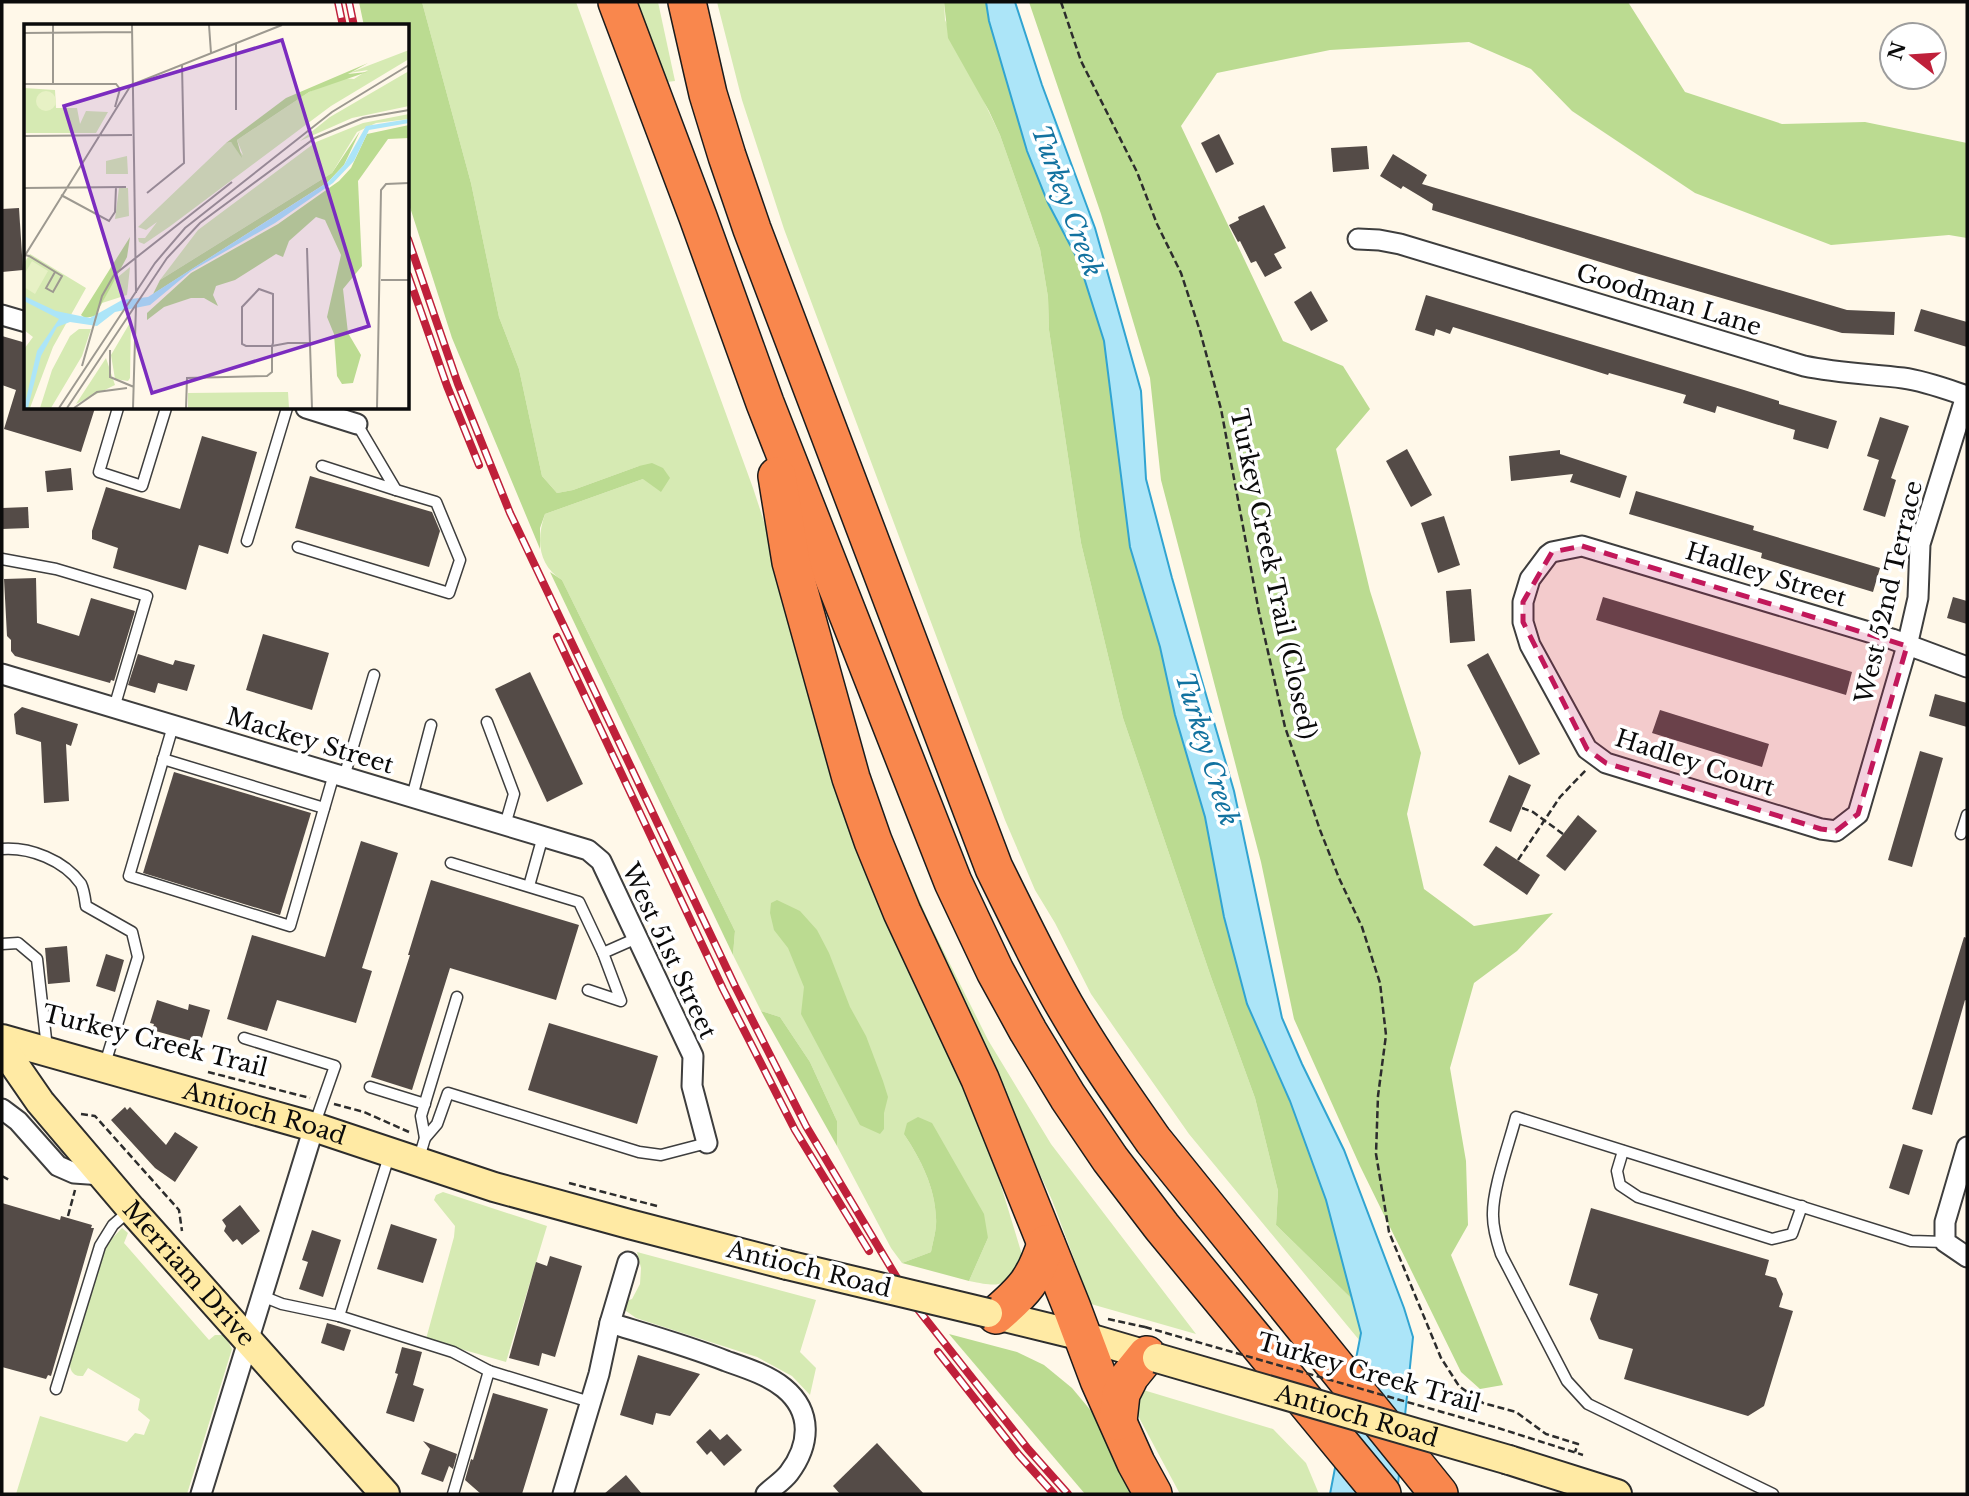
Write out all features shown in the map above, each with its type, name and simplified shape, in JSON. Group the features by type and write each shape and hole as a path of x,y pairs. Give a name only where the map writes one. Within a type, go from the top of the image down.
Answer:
{"highway":[{"path":"617,2 765,403 953,883 995,971 1068,1097 1118,1169 1161,1227 1382,1494"},
{"path":"687,2 708,94 752,229 994,868 1027,936 1065,1007 1153,1140 1439,1494"},
{"path":"765,403 791,562 851,778 873,841 902,912 980,1079 1099,1380 1153,1494"},
{"path":"992,1314 1018,1296 1028,1284 1038,1267 1046,1244"},
{"path":"1118,1421 1121,1394 1149,1347"}],"main road":[{"name":"Antioch Road","path":"2,1039 314,1127 390,1152 422,1150 519,1194 787,1265 1082,1336 1149,1347 1617,1494"},
{"name":"Merriam Drive","path":"2,1047 89,1179 131,1209 385,1494"}],"street":[{"name":"Goodman Lane","path":"1358,239 1400,244 1804,366 1828,371 1905,378 1967,396"},
{"path":"2,315 24,321"},
{"name":"West 52nd Terrace","path":"1836,831 1858,814 1908,646 1918,598 1920,544 1967,396"},
{"path":"312,410 357,424"},
{"name":"Hadley Street","path":"1548,555 1582,546 1892,639 1967,667"},
{"name":"Hadley Court","path":"1548,555 1530,579 1523,602 1523,622 1530,645 1587,749 1606,763 1821,829 1836,831"},
{"name":"Mackey Street","path":"2,674 588,850 601,861"},
{"name":"West 51st Street","path":"601,861 693,1056 692,1086 707,1143"},
{"path":"2,1109 18,1121 58,1166 89,1179"},
{"path":"201,1494 314,1127"},
{"path":"1967,1147 1945,1222 1945,1242 1967,1257"},
{"path":"563,1494 599,1374 610,1322 628,1262"},
{"path":"610,1322 704,1352 766,1377 785,1388 800,1406 807,1430 803,1449 789,1474 766,1494"}],"lane":[{"path":"117,410 99,472 142,486 165,410"},
{"path":"247,541 286,410"},
{"path":"357,424 396,490"},
{"path":"298,547 449,593 460,560 436,502 322,467"},
{"path":"2,559 56,569 147,596 114,708"},
{"path":"173,726 129,876 290,926 324,808 339,775 374,676"},
{"path":"487,722 514,794 505,825"},
{"path":"412,797 431,724"},
{"path":"163,759 324,808"},
{"path":"1961,834 1967,815"},
{"path":"529,886 543,836"},
{"path":"2,849 17,848 60,864 82,885 86,906 132,932 138,957 104,1068"},
{"path":"451,863 579,902 603,953 621,1001 588,990"},
{"path":"603,953 637,938"},
{"path":"2,944 18,943 37,958 47,1052"},
{"path":"422,1150 421,1116 457,997"},
{"path":"244,1038 335,1066 314,1127"},
{"path":"370,1087 425,1104"},
{"path":"422,1150 437,1124 448,1093 639,1152 661,1155 707,1143"},
{"path":"1773,1494 1588,1404 1567,1381 1501,1254 1495,1235 1494,1200 1516,1117 1911,1241 1945,1242"},
{"path":"1623,1151 1617,1171 1620,1185 1638,1197 1772,1239 1792,1234 1802,1206"},
{"path":"339,1316 390,1152"},
{"path":"56,1389 100,1246 113,1225 131,1209"},
{"path":"261,1296 282,1304 339,1316 453,1352 489,1371 590,1402"},
{"path":"453,1494 489,1371"}],"path":[{"name":"Turkey Creek Trail (Closed)","path":"1061,2 1081,61 1137,172 1157,224 1181,273 1221,409 1259,612 1285,727 1320,830 1363,927 1380,983 1386,1035 1378,1096 1376,1154 1389,1231 1441,1358 1459,1387 1483,1403 1516,1412 1546,1434 1578,1444 1575,1452"},
{"path":"1518,860 1560,797 1597,757"},
{"path":"1521,808 1544,819 1563,834"},
{"name":"Turkey Creek Trail","path":"201,1072 214,1073 364,1112 422,1150"},
{"path":"82,1114 94,1116 179,1210 181,1231"},
{"path":"2,1176 11,1181"},
{"path":"68,1216 89,1179"},
{"path":"561,1180 665,1209"},
{"name":"Turkey Creek Trail","path":"1149,1347 1498,1428 1583,1455"}],"highlighted area":[{"path":"1582,546 1907,646 1858,814 1836,831 1821,829 1606,763 1587,749 1523,622 1523,602 1552,552"}],"green space":[{"path":"359,2 422,2 471,183 499,317 519,369 542,476 557,493 652,463 663,468 670,478 661,492 643,479 545,514 540,528 540,549 452,338 410,207 410,24 364,24"},
{"path":"422,2 576,2 962,1067 995,1166 1023,1258 1002,1283 969,1281 988,1238 904,1134 930,1185 936,1226 931,1252 902,1263 891,1248 837,1146 837,1121 810,1062 780,1017 761,1011 733,955 735,931 562,580 548,567 544,559 540,533 545,514 643,479 639,466 573,490 557,493 542,476 519,369 499,317 471,183"},
{"path":"636,2 658,2 675,81 667,82"},
{"path":"717,2 944,2 945,20 1000,135 1040,249 1048,297 1049,330 1081,543 1123,718 1255,1098 1278,1191 1276,1225 1353,1300 1362,1333 1360,1341 1189,1134 1091,994 1035,890 1005,820 784,229 742,100"},
{"path":"944,2 986,2 989,21 1048,203 1079,262 1104,341 1160,647 1175,715 1205,817 1224,917 1247,1004 1290,1101 1326,1200 1353,1300 1276,1225 1278,1191 1255,1098 1123,718 1081,543 1049,330 1048,297 1040,249 1000,135 948,38"},
{"path":"1029,2 1628,2 1685,92 1782,124 1865,122 1967,143 1967,238 1949,235 1831,245 1695,193 1572,111 1531,69 1469,42 1330,50 1217,73 1181,126 1283,341 1343,366 1370,409 1336,449 1370,591 1421,753 1407,814 1424,889 1474,926 1553,913 1517,951 1474,983 1450,1068 1466,1161 1468,1225 1451,1255 1503,1385 1480,1389 1461,1372 1360,1166 1294,1019 1261,862 1161,480 1150,378 1101,214"},
{"path":"550,572 562,580 735,931 733,955"},
{"path":"867,774 929,922 988,1040 1051,1144 1196,1334 1091,1304 1052,1200 899,871"},
{"path":"777,900 800,911 817,930 850,1007 866,1036 888,1097 884,1129 880,1134 860,1125 801,1014 804,987 788,948 774,930 770,913 771,903"},
{"path":"761,1011 780,1017 810,1062 837,1121 837,1146"},
{"path":"918,1117 932,1123 984,1214 988,1238 969,1281 902,1263 931,1252 936,1226 930,1185 904,1134 907,1123"},
{"path":"443,1192 547,1226 506,1362 426,1339 454,1237 455,1226 434,1200 436,1195"},
{"path":"122,1228 128,1233 124,1243 209,1340 215,1335 225,1335 232,1349 187,1494 16,1494 40,1416 127,1442 135,1433 144,1435 150,1420 138,1410 140,1399 88,1368 83,1376 72,1372 70,1366 69,1358 105,1246"},
{"path":"637,1252 816,1300 800,1352 816,1368 810,1395 792,1376 757,1357 636,1318 619,1306 632,1299 640,1284 641,1268"},
{"path":"949,1334 1017,1352 1044,1365 1072,1388 1102,1424 1135,1494 1085,1494"},
{"path":"1140,1389 1273,1429 1306,1463 1319,1494 1180,1494 1136,1412"}],"water":[{"name":"Turkey Creek","path":"986,2 1015,2 1042,85 1095,228 1141,391 1146,479 1234,791 1282,1018 1344,1150 1413,1337 1397,1494 1330,1494 1361,1333 1326,1200 1290,1101 1247,1004 1224,917 1205,817 1175,715 1160,647 1130,547 1104,341 1079,262 1048,203 1027,151 989,21"}],"building":[{"path":"1219,134 1234,164 1216,173 1201,143"},
{"path":"1367,146 1369,169 1333,172 1331,148"},
{"path":"1393,154 1427,175 1422,184 1847,310 1895,312 1894,335 1842,333 1432,210 1433,204 1380,176"},
{"path":"1264,205 1286,248 1274,254 1282,268 1265,277 1256,261 1251,263 1229,225 1239,220 1238,217"},
{"path":"19,208 23,270 2,272 2,209"},
{"path":"1311,291 1328,321 1311,331 1294,302"},
{"path":"1426,295 1744,390 1779,401 1779,404 1837,421 1828,449 1793,439 1795,430 1717,406 1715,413 1683,403 1686,395 1609,373 1608,375 1453,327 1450,334 1436,329 1434,336 1415,330"},
{"path":"1921,309 1967,322 1967,347 1914,331"},
{"path":"2,336 24,342 24,410 94,410 81,452 4,429 16,390 2,385"},
{"path":"1880,417 1909,426 1891,478 1896,480 1885,517 1863,510 1879,460 1867,456"},
{"path":"202,436 257,452 228,554 199,545 186,590 113,568 118,548 92,539 106,487 180,509"},
{"path":"1407,449 1432,495 1411,507 1386,461"},
{"path":"1560,450 1560,454 1627,476 1620,498 1570,482 1573,474 1511,481 1509,456"},
{"path":"71,468 73,490 47,492 45,471"},
{"path":"310,476 432,512 440,531 429,567 295,528"},
{"path":"1636,491 1754,526 1753,530 1880,568 1873,592 1761,558 1762,553 1629,514"},
{"path":"28,507 29,528 2,529 2,508"},
{"path":"1444,516 1460,565 1438,573 1421,523"},
{"path":"36,578 37,623 79,636 91,598 135,611 114,681 111,680 110,683 15,656 11,651 11,640 7,636 4,579"},
{"path":"1471,589 1475,641 1450,643 1446,591"},
{"path":"1603,597 1852,672 1846,695 1596,620"},
{"path":"1953,597 1967,601 1967,624 1947,618"},
{"path":"263,634 329,653 312,710 246,690"},
{"path":"1488,653 1540,754 1519,765 1467,665"},
{"path":"138,654 173,665 175,660 195,665 187,691 158,683 155,693 128,685"},
{"path":"530,672 583,784 547,802 495,689"},
{"path":"1935,694 1967,703 1967,727 1929,716"},
{"path":"22,707 78,724 71,746 66,744 69,801 44,803 41,742 16,734 14,714"},
{"path":"1660,710 1769,744 1762,767 1652,733"},
{"path":"1920,751 1943,758 1912,867 1888,860"},
{"path":"174,772 311,813 280,915 143,873"},
{"path":"1509,775 1531,785 1511,832 1489,822"},
{"path":"1578,815 1597,831 1565,871 1546,856"},
{"path":"361,841 398,853 362,968 372,971 356,1023 277,1000 267,1031 227,1019 252,935 325,957"},
{"path":"1496,846 1540,875 1527,895 1483,865"},
{"path":"431,880 579,925 556,1000 450,968 412,1090 371,1077"},
{"path":"1964,937 1967,938 1967,1001 1965,1000 1932,1115 1912,1109"},
{"path":"67,946 70,982 48,984 45,948"},
{"path":"106,954 124,960 115,992 96,986"},
{"path":"157,1000 188,1010 189,1004 210,1010 202,1038 196,1036 195,1042 152,1030 154,1024 150,1023"},
{"path":"549,1023 658,1056 637,1124 528,1090"},
{"path":"125,1107 127,1110 130,1107 166,1145 175,1132 198,1147 175,1182 155,1168 111,1120"},
{"path":"1903,1144 1923,1150 1909,1195 1889,1188"},
{"path":"2,1203 60,1220 61,1216 92,1225 91,1228 94,1228 51,1376 48,1375 46,1379 2,1367"},
{"path":"240,1205 260,1231 242,1245 237,1239 233,1242 224,1231 226,1226 222,1220"},
{"path":"1591,1208 1769,1260 1765,1275 1776,1278 1783,1294 1779,1307 1793,1311 1764,1406 1748,1416 1624,1379 1633,1349 1599,1339 1590,1319 1598,1294 1569,1285"},
{"path":"391,1224 437,1239 423,1283 377,1269"},
{"path":"312,1230 341,1240 323,1297 299,1289 308,1262 302,1260"},
{"path":"550,1256 582,1266 555,1357 542,1353 539,1366 509,1358 536,1262 547,1266"},
{"path":"327,1323 351,1330 344,1351 321,1343"},
{"path":"402,1347 422,1352 413,1385 424,1389 414,1422 386,1413 398,1374 395,1373"},
{"path":"638,1355 700,1374 670,1416 656,1413 653,1425 620,1415"},
{"path":"493,1393 548,1409 522,1494 481,1494 465,1480"},
{"path":"710,1429 720,1440 727,1434 742,1450 724,1466 711,1451 707,1455 696,1442"},
{"path":"423,1441 457,1454 453,1469 449,1466 443,1482 421,1474 430,1449"},
{"path":"877,1443 924,1494 840,1494 833,1486"},
{"path":"626,1475 642,1494 604,1494"}],"railway":[{"path":"338,2 343,24"},
{"path":"349,2 354,24"},
{"path":"410,245 458,384 510,513 735,986 806,1126 909,1298 1028,1449 1068,1494"},
{"path":"410,281 447,386 479,465"},
{"path":"557,637 723,989 795,1130 869,1251"},
{"path":"938,1352 1019,1455 1054,1494"}]}
